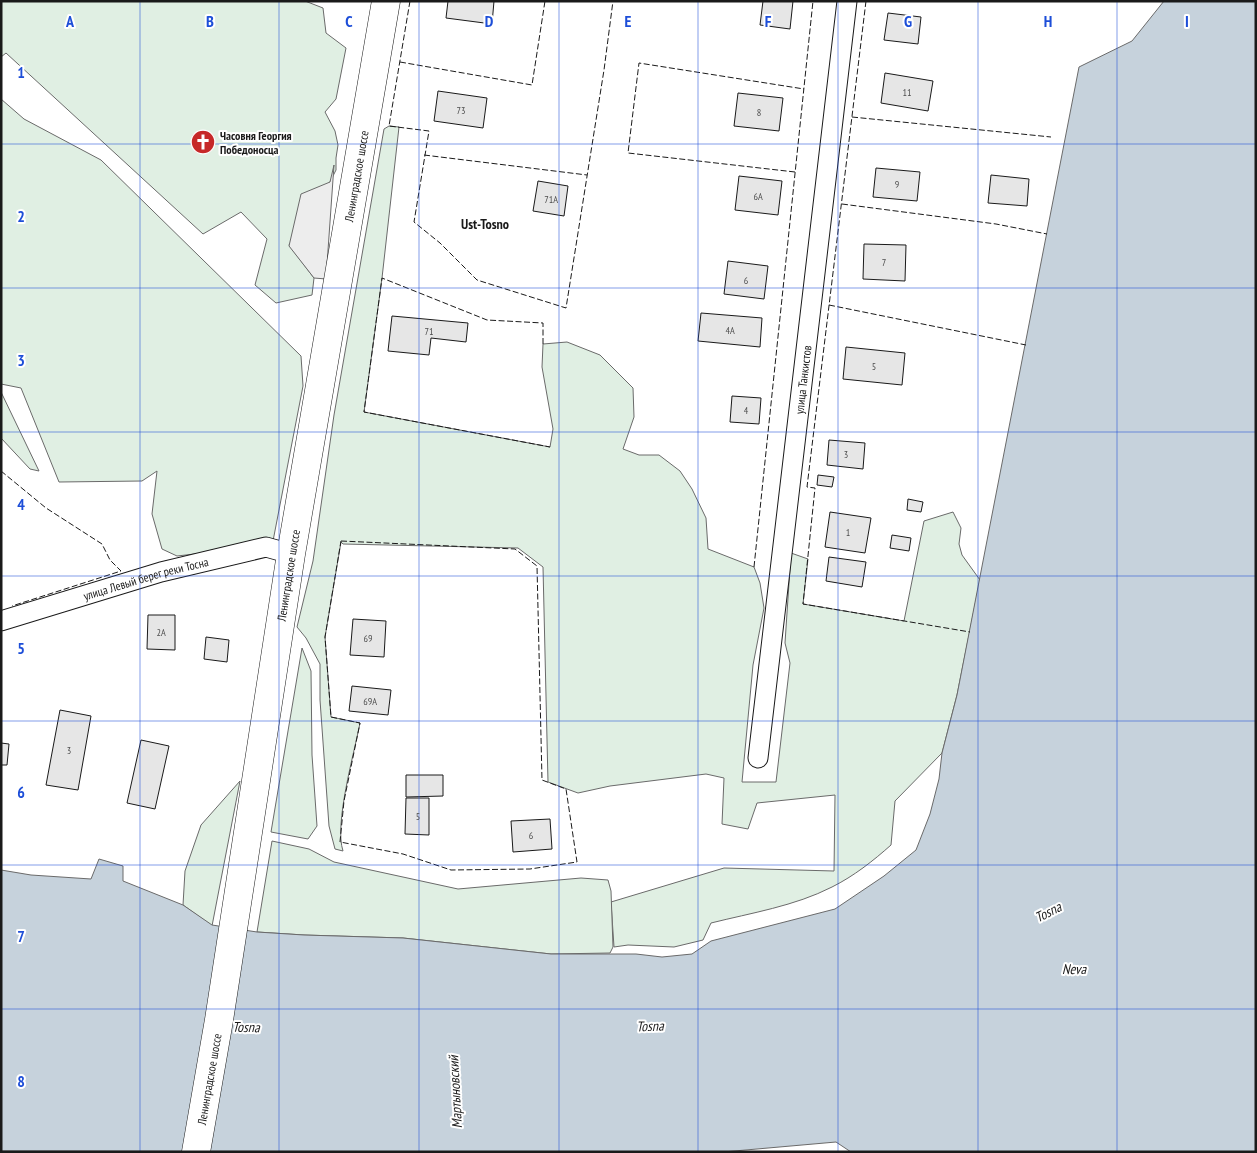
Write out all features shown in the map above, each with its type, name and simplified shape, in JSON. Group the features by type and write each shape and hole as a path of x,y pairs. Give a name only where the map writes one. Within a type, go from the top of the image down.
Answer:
{"main road":[{"name":"Ленинградское шоссе","path":"196,1152 247,841 291,554 386,1"}],"street":[{"name":"улица Танкистов","path":"758,758 847,1"},
{"name":"улица Левый берег реки Тосна","path":"1,621 161,572 266,547 291,554"}],"green space":[{"path":"1,1 305,1 323,8 326,33 346,48 336,99 325,112 335,131 338,145 336,170 289,245 314,278 312,295 276,303 255,285 267,239 241,212 203,234 6,53 1,57"},
{"path":"1,99 24,119 101,160 301,356 303,386 273,541 230,550 177,556 162,549 152,514 157,471 142,481 59,482 21,388 1,384"},
{"path":"389,126 399,127 382,278 364,412 550,447 553,429 542,367 543,344 567,342 600,355 633,388 634,417 623,449 639,455 659,455 680,471 692,489 706,518 708,549 754,567 760,583 764,608 753,665 742,782 776,782 790,663 785,643 791,553 808,559 803,604 904,621 924,521 953,512 961,528 959,544 962,555 980,580 957,695 942,753 895,801 891,845 848,878 818,894 803,899 711,923 703,940 674,947 628,945 614,947 611,902 724,868 834,871 835,795 757,803 748,829 722,824 724,778 706,774 610,786 578,793 548,782 543,567 518,548 343,544 341,542 325,637 331,717 360,723 343,807 341,839 343,851 335,849 329,826 320,700 320,664 306,638 297,627 313,561 334,415 384,129"},
{"path":"1,392 39,471 30,469 1,438"},
{"path":"302,648 311,671 312,755 317,826 308,839 271,832"},
{"path":"240,781 212,926 183,905 185,871 201,825"},
{"path":"272,841 309,849 334,862 458,889 581,878 608,880 611,891 613,947 610,953 551,954 403,938 257,932"}],"shaded area":[{"path":"334,165 326,279 314,278 289,246 301,194 330,182"}],"water":[{"name":"Neva","path":"1164,1 1256,1 1256,1152 851,1152 836,1142 723,1152 1,1151 1,870 31,875 91,879 99,859 123,866 123,881 183,905 212,925 257,932 403,938 551,954 636,954 662,957 692,954 711,941 835,909 884,876 916,850 930,814 939,779 942,753 957,695 1079,67 1132,41"}],"building":[{"path":"448,1 494,1 492,24 446,18"},
{"path":"763,1 793,1 790,29 760,25"},
{"path":"888,13 921,17 918,44 884,40"},
{"path":"885,73 933,81 928,111 881,103"},
{"path":"438,91 487,98 483,128 434,121"},
{"path":"738,93 783,98 779,131 734,126"},
{"name":"Часовня Георгия Победоносца","path":"197,135 211,136 210,149 196,148"},
{"path":"876,168 920,172 917,201 873,197"},
{"path":"991,175 1029,179 1027,206 988,203"},
{"path":"739,176 782,181 778,215 735,210"},
{"path":"538,181 568,186 564,216 533,211"},
{"path":"864,244 906,245 905,281 863,279"},
{"path":"728,261 768,266 764,299 724,294"},
{"path":"701,313 762,318 760,347 698,341"},
{"path":"392,316 468,323 466,342 431,338 429,355 388,351"},
{"path":"846,347 905,353 902,385 843,379"},
{"path":"732,396 761,398 759,424 730,422"},
{"path":"829,440 865,443 863,469 827,465"},
{"path":"818,475 834,477 832,487 817,485"},
{"path":"908,499 923,502 921,512 907,510"},
{"path":"830,512 871,518 865,553 825,547"},
{"path":"892,535 911,538 909,551 890,548"},
{"path":"829,557 866,562 862,587 826,581"},
{"path":"148,615 175,615 175,650 147,649"},
{"path":"353,619 386,621 384,657 350,655"},
{"path":"206,637 229,640 227,662 204,659"},
{"path":"352,686 391,690 388,715 349,711"},
{"path":"60,710 91,716 78,790 46,785"},
{"path":"141,740 169,746 155,809 127,803"},
{"path":"1,743 9,744 7,765 1,765"},
{"path":"406,775 443,775 443,796 406,797"},
{"path":"406,798 429,798 429,835 405,834"},
{"path":"550,819 552,849 513,852 511,821"}],"fence":[{"path":"410,1 389,126 429,131 414,222 440,243 477,280 566,308 604,70 613,1"},
{"path":"400,62 532,85 545,1"},
{"path":"754,567 813,1"},
{"path":"866,1 807,487 815,488 803,604 970,632"},
{"path":"795,172 628,153 639,63 804,89"},
{"path":"852,117 1051,137"},
{"path":"424,155 587,175"},
{"path":"842,204 996,224 1047,234"},
{"path":"543,344 543,323 487,320 382,278 364,412 550,447"},
{"path":"829,305 1026,345"},
{"path":"1,471 46,508 102,544 110,560 121,571 12,606"},
{"path":"341,541 515,549 537,566 542,780 566,789 577,862 530,869 451,870 403,854 340,842 344,801 360,723 331,717 325,637 341,541"}],"place":[{"name":"Часовня Георгия Победоносца","path":"203,142"}],"district":[{"name":"Ust-Tosno","path":"485,224"}],"water label":[{"name":"Tosna","path":"1048,912"},
{"name":"Tosna","path":"650,1026"},
{"name":"Tosna","path":"246,1027"},
{"name":"Мартыновский","path":"455,1092"}]}
